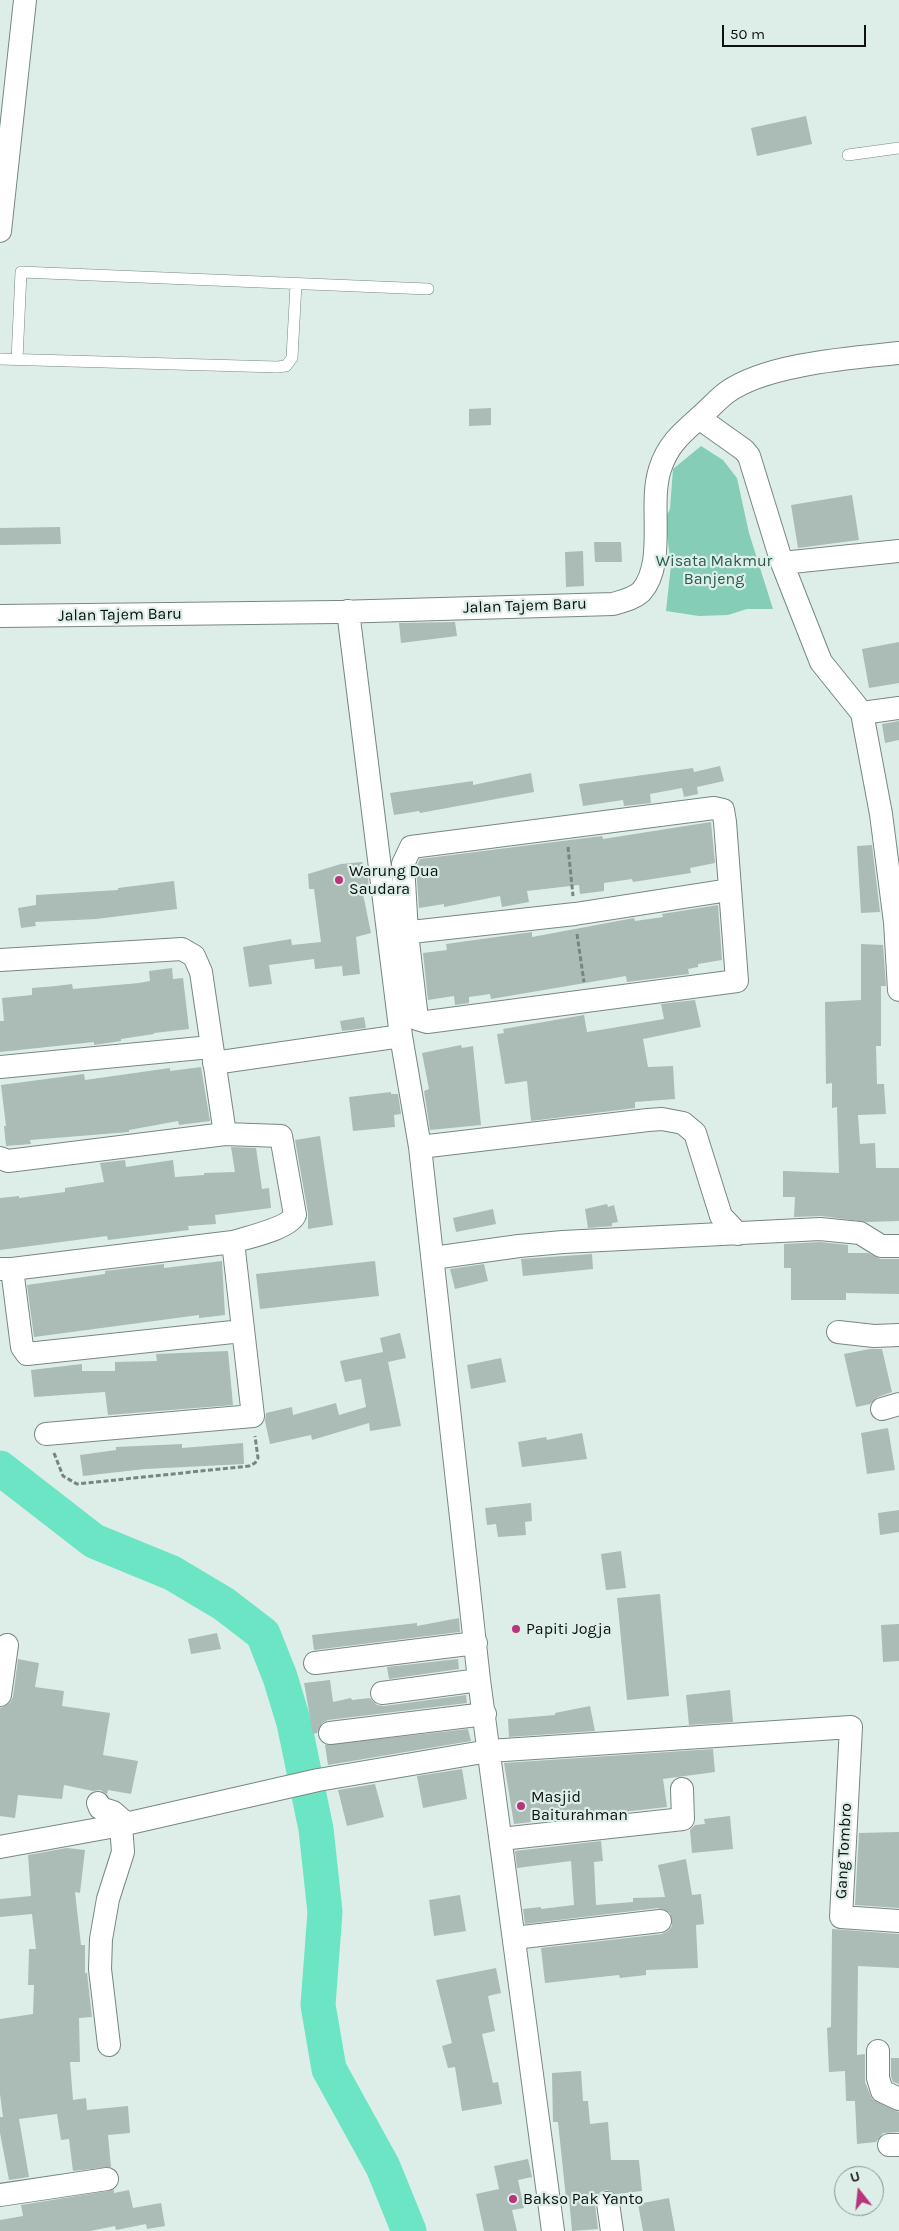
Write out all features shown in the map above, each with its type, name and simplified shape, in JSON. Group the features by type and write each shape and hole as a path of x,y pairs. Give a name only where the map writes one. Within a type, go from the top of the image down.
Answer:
{"street":[{"path":"0,231 25,0"},
{"name":"Jalan Tajem Baru","path":"0,616 348,611 613,604 628,600 640,592 648,579 654,560 659,470 669,449 683,430 727,392 757,379 793,368 830,361 899,353"},
{"path":"699,418 744,450 749,456 782,563 821,662 862,713 881,814 897,922 899,990"},
{"path":"782,563 899,551"},
{"path":"348,611 398,934 416,1015 421,1021 586,1003 737,981 725,822 723,810 714,808 421,844 411,847 404,864 398,934 401,1036 420,1147 479,1680 553,2231"},
{"path":"862,713 899,708"},
{"path":"398,934 575,914 729,890"},
{"path":"0,960 186,951 194,956 199,965 225,1134"},
{"path":"0,1067 213,1055 401,1036"},
{"path":"420,1147 648,1120 662,1119 683,1123 695,1133 721,1216 738,1234"},
{"path":"0,1158 8,1161 225,1134 281,1136 295,1215 291,1222 283,1226 233,1242 6,1269 22,1347 27,1354 242,1332"},
{"path":"432,1258 519,1246 820,1229 860,1233 881,1246 899,1246"},
{"path":"46,1434 253,1416 233,1242"},
{"path":"838,1332 874,1336 899,1335"},
{"path":"315,1663 476,1643"},
{"path":"0,1695 7,1645"},
{"path":"382,1693 479,1680"},
{"path":"330,1733 485,1714"},
{"name":"Gang Tombro","path":"490,1751 851,1727 841,1917 899,1921"},
{"path":"0,1847 124,1824 318,1780 490,1751"},
{"path":"501,1839 640,1823 676,1822 683,1819 682,1789"},
{"path":"98,1803 100,1808 112,1812 124,1824 124,1852 108,1899 100,1939 100,1969 109,2044"},
{"path":"514,1938 660,1921"},
{"path":"878,2051 878,2078 882,2090 899,2099"},
{"path":"0,2194 107,2179"},
{"path":"608,2203 612,2231"}],"lane":[{"path":"848,154 899,148"},
{"path":"17,360 21,272 428,290"},
{"path":"0,359 286,366 292,358 296,284"}],"path":[{"path":"46,1434 63,1476 77,1484 252,1465 258,1458 253,1416"}],"green space":[{"name":"Wisata Makmur Banjeng","path":"701,446 723,460 737,478 749,533 773,609 747,609 728,615 699,616 666,611 671,565 665,519 670,509 673,469"}],"building":[{"path":"806,116 812,144 757,156 751,128"},
{"path":"491,408 491,425 469,426 469,409"},
{"path":"852,495 859,540 798,548 791,505"},
{"path":"60,527 61,544 0,545 0,528"},
{"path":"594,542 621,542 622,562 595,562"},
{"path":"583,551 584,586 566,587 565,552"},
{"path":"455,622 457,636 401,643 399,623"},
{"path":"899,642 899,683 869,688 862,649"},
{"path":"899,721 899,740 885,743 882,724"},
{"path":"720,766 724,781 697,787 698,794 684,797 682,788 650,794 651,803 624,806 623,800 583,806 579,784 693,768 694,772"},
{"path":"531,773 534,792 420,813 419,811 394,815 390,793 473,781 473,785"},
{"path":"711,822 715,863 690,868 691,873 633,882 632,879 604,883 604,891 580,894 579,885 527,891 529,902 502,907 500,896 444,907 444,904 419,908 416,867 420,859 602,836 603,839"},
{"path":"872,845 880,912 861,913 857,846"},
{"path":"362,862 367,871 369,887 362,889 371,933 356,937 360,974 343,976 342,966 315,969 314,959 269,965 272,984 249,987 243,947 291,939 292,945 321,942 314,889 309,889 308,874 341,864"},
{"path":"174,881 177,909 96,919 35,922 36,926 21,928 18,908 36,905 36,895 118,890 118,888"},
{"path":"718,905 722,960 698,964 698,967 688,969 689,974 627,982 626,976 491,999 490,994 469,997 469,1003 455,1005 454,996 428,1000 423,953 447,950 446,944 532,932 532,937 634,918 635,921 663,917 662,914"},
{"path":"861,944 883,945 886,986 881,986 881,1046 876,1046 877,1084 884,1084 886,1114 858,1115 860,1144 875,1143 876,1168 899,1168 899,1221 867,1222 821,1216 794,1217 795,1197 783,1197 783,1171 839,1173 837,1107 832,1108 832,1083 826,1084 825,1002 861,1000"},
{"path":"172,968 173,979 183,978 189,1029 154,1033 94,1045 94,1042 0,1052 0,1021 4,1021 2,998 32,995 32,988 72,984 73,989 139,983 150,981 149,971"},
{"path":"695,1000 701,1027 643,1039 648,1067 673,1066 675,1099 635,1102 635,1108 531,1121 527,1081 505,1084 497,1034 504,1033 503,1029 584,1015 587,1032 664,1019 661,1004"},
{"path":"364,1017 366,1028 342,1031 340,1021"},
{"path":"461,1045 462,1048 473,1046 481,1125 430,1130 424,1091 429,1089 422,1053"},
{"path":"201,1067 210,1121 179,1125 178,1121 129,1130 129,1132 30,1140 31,1144 6,1146 4,1126 6,1126 1,1085 84,1074 85,1080 170,1068 170,1071"},
{"path":"391,1092 391,1094 398,1094 401,1114 394,1115 395,1127 353,1131 349,1097"},
{"path":"320,1136 333,1225 308,1229 308,1213 295,1140"},
{"path":"231,1147 256,1148 262,1189 269,1188 271,1208 215,1215 216,1224 188,1226 189,1230 108,1240 107,1236 0,1250 0,1198 19,1196 19,1198 65,1192 65,1188 104,1182 100,1163 125,1160 126,1167 173,1160 175,1177 204,1175 204,1173 235,1172"},
{"path":"607,1204 608,1207 614,1205 618,1222 612,1223 612,1226 588,1228 585,1209"},
{"path":"493,1209 496,1224 456,1232 453,1218"},
{"path":"820,1242 848,1245 848,1253 868,1253 881,1259 899,1259 899,1294 846,1293 846,1300 791,1300 791,1268 784,1268 784,1244"},
{"path":"592,1254 593,1269 523,1276 521,1259"},
{"path":"222,1261 225,1315 199,1318 199,1315 34,1337 27,1285 105,1274 105,1271 164,1264 164,1268"},
{"path":"375,1261 379,1296 260,1309 256,1274"},
{"path":"484,1264 488,1281 455,1289 450,1269"},
{"path":"400,1333 406,1358 388,1362 401,1426 370,1431 369,1423 312,1440 311,1435 270,1444 265,1421 266,1413 292,1407 293,1415 336,1403 339,1415 366,1407 361,1379 345,1382 340,1361 383,1352 380,1338"},
{"path":"870,1349 882,1349 892,1392 878,1397 870,1404 856,1407 844,1354"},
{"path":"228,1351 233,1405 108,1415 105,1392 34,1397 31,1370 82,1364 82,1371 115,1371 115,1362 157,1361 156,1354"},
{"path":"501,1358 506,1382 471,1389 467,1365"},
{"path":"888,1428 895,1470 867,1474 861,1433"},
{"path":"582,1433 587,1459 522,1467 518,1442 546,1437 547,1440"},
{"path":"243,1443 244,1464 145,1469 83,1476 80,1455 116,1450 116,1447 182,1444 182,1448"},
{"path":"531,1503 532,1521 525,1522 526,1535 498,1537 496,1524 487,1525 485,1508"},
{"path":"899,1510 899,1532 880,1535 878,1513"},
{"path":"621,1551 626,1588 606,1590 601,1554"},
{"path":"660,1594 669,1696 627,1700 617,1598"},
{"path":"459,1618 460,1632 314,1650 312,1635 417,1623 417,1626"},
{"path":"899,1624 899,1661 883,1662 881,1625"},
{"path":"217,1633 221,1649 191,1654 188,1639"},
{"path":"18,1659 39,1663 35,1687 64,1691 62,1706 110,1713 103,1755 138,1761 131,1794 108,1790 107,1794 100,1790 93,1791 64,1785 62,1799 18,1795 15,1818 0,1816 0,1708 10,1703 13,1697"},
{"path":"458,1659 459,1669 389,1679 387,1667"},
{"path":"330,1680 333,1702 351,1698 352,1700 370,1698 377,1705 384,1706 466,1695 467,1703 328,1720 322,1723 317,1733 313,1734 304,1683"},
{"path":"730,1690 733,1722 689,1725 686,1695"},
{"path":"590,1706 595,1731 509,1737 508,1719 555,1715 555,1713"},
{"path":"468,1729 471,1741 328,1765 325,1745"},
{"path":"713,1749 715,1772 663,1779 667,1807 514,1824 504,1763"},
{"path":"462,1769 467,1799 423,1808 417,1776"},
{"path":"375,1784 384,1817 347,1826 338,1790"},
{"path":"730,1816 733,1849 692,1853 690,1830 695,1825 705,1824 704,1819"},
{"path":"899,1832 899,1908 855,1905 859,1833"},
{"path":"601,1841 603,1861 594,1862 596,1905 633,1902 633,1898 665,1897 658,1865 686,1859 692,1895 701,1894 704,1924 696,1925 698,1968 646,1970 646,1975 620,1978 619,1975 545,1983 541,1948 662,1934 672,1926 670,1913 658,1908 525,1924 523,1909 574,1905 571,1861 517,1868 515,1851"},
{"path":"67,1848 85,1850 80,1893 75,1892 81,1945 85,1945 85,1973 87,1973 92,2017 79,2018 80,2062 70,2062 73,2100 86,2098 87,2110 128,2106 130,2133 108,2135 111,2167 73,2171 69,2139 61,2140 57,2114 19,2119 29,2177 9,2180 0,2133 0,2117 3,2117 0,2094 0,2019 33,2014 34,1985 28,1985 29,1949 36,1949 32,1914 0,1917 0,1899 31,1896 28,1855"},
{"path":"460,1895 466,1931 434,1936 429,1900"},
{"path":"832,1929 899,1934 899,1968 858,1966 857,2055 865,2054 865,2082 872,2099 899,2112 899,2132 883,2133 876,2142 857,2144 855,2101 846,2101 845,2071 829,2072 827,2028 831,2027"},
{"path":"496,1968 501,1993 488,1996 495,2031 482,2034 493,2083 498,2082 502,2104 462,2111 455,2067 448,2068 442,2046 452,2043 436,1980"},
{"path":"891,2058 899,2058 899,2084 893,2082 891,2076"},
{"path":"581,2071 583,2101 588,2101 590,2124 608,2122 611,2160 639,2160 642,2191 617,2194 607,2190 600,2192 595,2204 598,2229 572,2231 569,2198 566,2198 558,2122 553,2122 552,2073"},
{"path":"528,2159 532,2177 518,2180 524,2208 512,2210 517,2231 484,2231 476,2194 499,2189 494,2166"},
{"path":"114,2190 114,2193 129,2190 133,2208 161,2203 165,2226 147,2229 146,2224 116,2230 115,2226 90,2231 0,2231 0,2220 23,2216 21,2205"},
{"path":"669,2198 675,2231 643,2231 638,2204"}],"waterway":[{"path":"0,1468 94,1541 172,1573 224,1604 263,1634 280,1677 294,1723 316,1829 325,1912 318,2005 329,2069 383,2167 409,2231"}],"place":[{"name":"Warung Dua Saudara","path":"339,880"},
{"name":"Papiti Jogja","path":"516,1629"},
{"name":"Masjid Baiturahman","path":"521,1806"},
{"name":"Bakso Pak Yanto","path":"513,2199"}]}
